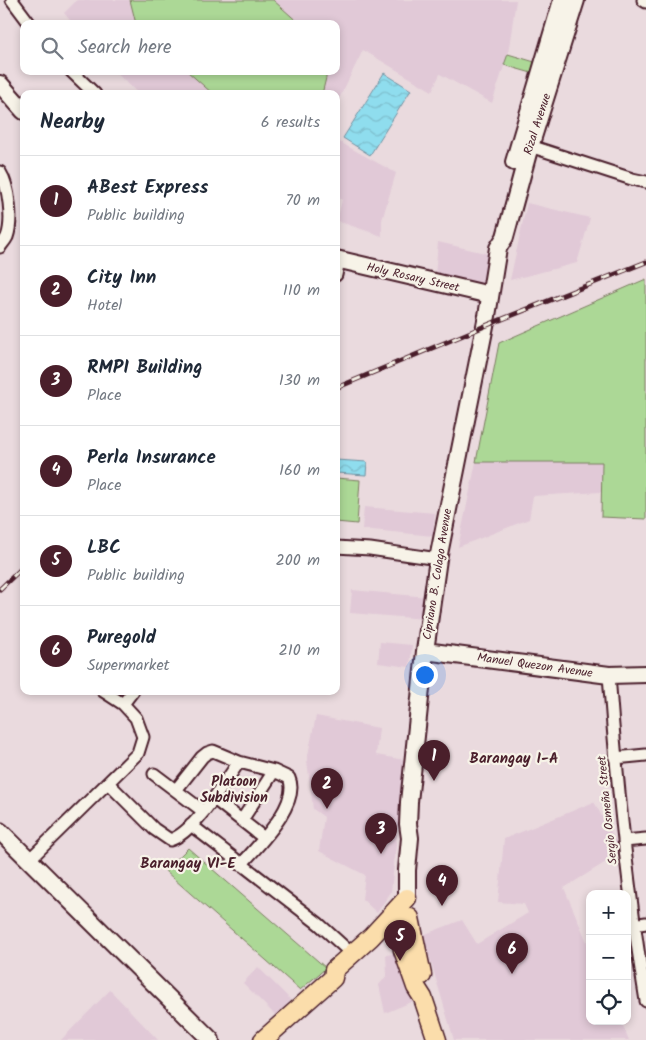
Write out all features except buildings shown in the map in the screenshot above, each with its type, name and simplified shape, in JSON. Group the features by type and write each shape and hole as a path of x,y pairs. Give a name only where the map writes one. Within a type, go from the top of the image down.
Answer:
{"main road":[{"name":"Rizal Avenue","path":"560,31 562,0"},
{"name":"Rizal Avenue","path":"485,326 498,248 505,237 524,148 560,31 576,0"},
{"path":"0,84 20,106"},
{"name":"Holy Rosary Street","path":"340,265 490,296"},
{"name":"Cipriano B. Colago Avenue","path":"437,1040 423,998 424,984 405,926 402,904 396,883 398,856 408,824 425,651 438,559 485,326"},
{"name":"Manuel Quezon Avenue","path":"425,651 609,675 646,674"},
{"path":"0,831 211,1040"},
{"path":"263,1040 333,978 334,970 402,904"},
{"path":"333,978 340,978 405,926"}],"street":[{"path":"12,0 27,20"},
{"path":"75,75 91,90"},
{"path":"524,148 646,182"},
{"path":"0,172 5,179 10,221 7,237 0,247"},
{"path":"340,547 370,549 438,559"},
{"name":"Sergio Osmeña Street","path":"609,675 615,758 633,926 646,1001"},
{"path":"29,860 138,753 143,737 136,718 122,704 109,695"},
{"path":"122,704 130,695"},
{"path":"176,790 207,753 213,752 239,762 274,771 289,778 292,784 291,790 278,822 241,865"},
{"path":"615,758 646,755"},
{"path":"108,783 154,829 170,840 177,838 204,811 239,762"},
{"path":"242,820 274,771"},
{"path":"154,774 204,811"},
{"path":"213,798 264,838"},
{"path":"191,825 312,918 352,954"},
{"path":"624,841 646,839"},
{"path":"633,926 646,923"}],"shaded area":[{"path":"77,0 516,0 508,54 492,103 440,74 432,91 363,50 340,97 340,90 135,90 118,75 340,75 340,20 70,20 64,13"},
{"path":"340,142 396,173 382,220 382,236 340,222 342,200 340,199"},
{"path":"527,203 590,218 577,263 510,280"},
{"path":"438,242 489,254 482,288 435,276"},
{"path":"476,462 602,462 601,492 533,496 529,519 458,547"},
{"path":"364,507 435,513 433,536 362,529"},
{"path":"352,590 427,597 425,619 350,613"},
{"path":"380,642 412,645 410,667 378,663"},
{"path":"316,716 379,728 376,755 405,760 391,892 377,913 362,899 365,875 319,851 324,817 313,809 307,760"},
{"path":"594,802 622,852 564,888 586,940 586,1025 623,1025 629,1040 454,1040 423,935 462,920 477,944 528,913 524,904 498,902 504,839"},
{"path":"398,953 403,959 414,1001 385,1013 379,985 387,975 386,955"},
{"path":"258,967 291,1000 276,1016 243,983"},
{"path":"110,990 158,1040 61,1040"}],"green space":[{"path":"130,0 273,0 296,20 135,20"},
{"path":"508,54 538,63 535,74 504,65"},
{"path":"192,75 326,75 323,90 208,90"},
{"path":"646,279 646,519 601,517 602,462 476,462 499,343"},
{"path":"340,478 360,480 357,524 340,522"},
{"path":"188,848 326,968 300,990 165,871"}],"water":[{"path":"384,73 411,90 370,155 343,138"},
{"path":"340,460 367,462 366,475 340,473"}],"railway":[{"path":"340,386 646,262"},
{"path":"0,589 20,570"}],"place":[{"name":"ABest Express","path":"434,781"},
{"name":"City Inn","path":"327,809"},
{"name":"RMPI Building","path":"381,854"},
{"name":"Perla Insurance","path":"442,906"},
{"name":"LBC","path":"400,961"},
{"name":"Puregold","path":"512,974"}],"district":[{"name":"Barangay I-A","path":"514,758"},
{"name":"Platoon Subdivision","path":"234,790"},
{"name":"Barangay VI-E","path":"188,863"}]}
